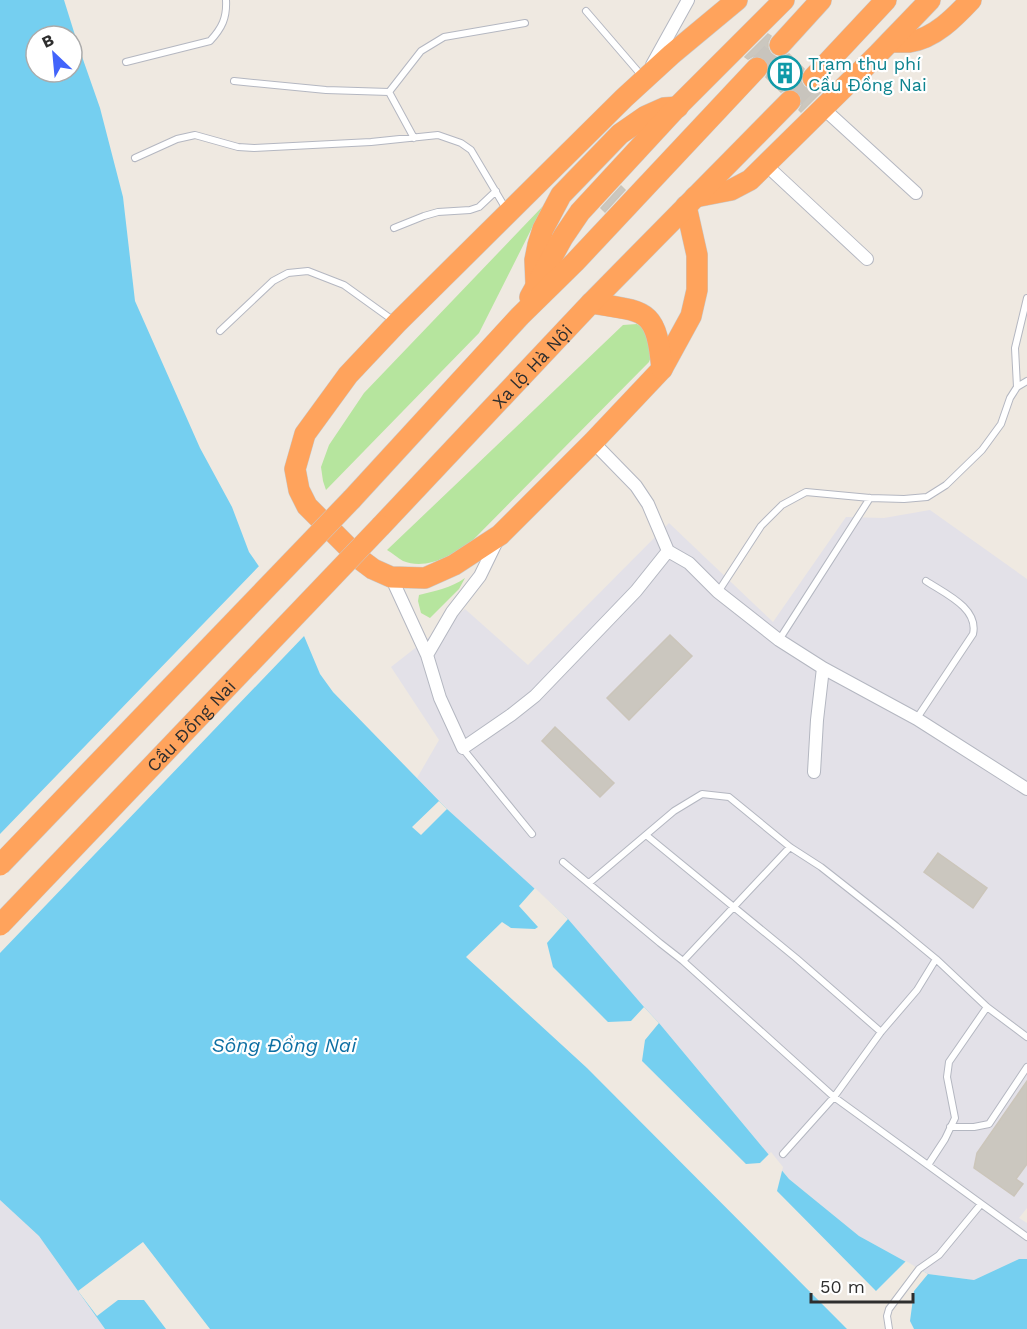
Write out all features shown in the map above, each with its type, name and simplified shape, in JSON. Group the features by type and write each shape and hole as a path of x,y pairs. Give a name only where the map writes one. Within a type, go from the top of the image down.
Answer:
{"highway":[{"path":"737,0 644,79 397,323 348,375 304,434 295,469 299,490 307,506 373,569 391,577 425,578 454,565 500,535 593,442 662,369 691,315 697,290 697,255 690,202 731,190 750,180 930,0"},
{"path":"780,45 821,0"},
{"path":"813,78 886,0"},
{"path":"890,42 911,42 931,34 948,22 971,0"},
{"path":"520,316 536,287 536,260 543,229 561,195 620,134 646,116 664,108 678,106 774,4"},
{"path":"0,865 352,499 520,316 575,262 757,68"},
{"name":"Xa lộ Hà Nội","path":"381,526 591,303 790,101"},
{"path":"591,303 633,310 648,317 655,328 662,369"},
{"name":"Cầu Đồng Nai","path":"0,925 381,526"}],"street":[{"path":"644,79 688,0"},
{"path":"823,108 916,193"},
{"path":"766,165 867,260"},
{"path":"593,442 636,486 648,504 668,551 689,563 718,592 779,640 823,668 917,719 1027,789"},
{"path":"427,655 452,612 480,576 500,535"},
{"path":"391,577 427,655 440,698 463,748 535,696 636,591 668,551"},
{"path":"814,772 823,668"}],"lane":[{"path":"126,62 210,41 219,31 224,18 226,0"},
{"path":"586,10 644,79"},
{"path":"389,92 421,51 444,37 525,23"},
{"path":"234,81 326,90 389,92"},
{"path":"389,92 414,138"},
{"path":"135,159 177,139 195,135 246,148 370,142 438,135 461,142 471,150 508,212"},
{"path":"394,228 438,212 470,210 479,207 496,191"},
{"path":"220,331 273,281 288,273 308,270 344,285 397,323"},
{"path":"1017,387 1015,348 1027,298"},
{"path":"718,592 761,526 782,505 806,492 904,499 927,497 946,485 982,450 1000,424 1017,387 1027,381"},
{"path":"779,640 870,498"},
{"path":"917,719 973,634 975,627 965,607 926,581"},
{"path":"463,748 532,834"},
{"path":"589,883 674,811 702,794 729,796 790,847 821,867 936,959 987,1007 1027,1037"},
{"path":"646,835 796,958 881,1032"},
{"path":"683,961 790,847"},
{"path":"563,862 683,961 834,1097 1027,1237"},
{"path":"783,1154 834,1097 881,1032 917,990 936,959"},
{"path":"928,1165 955,1118 947,1077 949,1062 987,1007"},
{"path":"950,1127 974,1127 989,1124 1027,1067"},
{"path":"889,1329 887,1316 889,1309 920,1269 939,1255 981,1204"}],"shaded area":[{"path":"930,510 1027,579 1027,1208 1019,1218 1027,1223 1027,1259 1019,1259 974,1280 928,1274 859,1236 789,1179 659,1023 417,778 439,740 391,667 465,609 528,665 669,523 773,622 846,517 884,518"},
{"path":"0,1200 39,1236 105,1329 0,1329"}],"green space":[{"path":"543,206 479,333 326,490 321,467 329,445 364,393"},
{"path":"637,324 644,329 653,351 649,362 473,540 440,560 422,564 403,561 387,550 623,325"},
{"path":"465,578 459,589 430,618 421,613 419,595 449,587"}],"water":[{"name":"Sông Đồng Nai","path":"0,0 64,0 72,24 24,24 24,84 84,84 84,62 100,108 123,197 135,301 200,448 232,507 249,552 299,624 320,674 333,692 447,809 568,919 659,1023 789,1179 859,1236 928,1274 974,1280 1019,1259 1027,1259 1027,1329 105,1329 39,1236 0,1200"}],"pier":[{"path":"261,564 306,634 0,953 0,834"},
{"path":"439,801 447,809 421,835 412,827"},
{"path":"535,888 568,919 547,943 553,967 608,1022 631,1021 644,1007 659,1023 645,1040 642,1061 746,1164 760,1163 771,1152 783,1167 777,1191 876,1291 906,1261 928,1274 914,1291 910,1321 914,1329 847,1329 587,1068 466,957 502,922 511,928 535,929 538,927 519,906"},
{"path":"143,1242 210,1329 166,1329 144,1300 118,1300 97,1316 78,1291"}],"building":[{"path":"768,34 771,36 768,48 771,54 778,58 789,54 804,69 801,81 804,87 811,90 822,87 824,89 801,112 799,110 802,98 799,92 786,89 781,92 766,77 769,65 766,59 759,56 748,59 745,57"},
{"path":"621,186 625,190 605,212 601,208"},
{"path":"670,635 692,656 629,720 607,698"},
{"path":"555,727 614,783 600,797 542,741"},
{"path":"938,853 987,888 973,908 924,872"},
{"path":"1027,1081 1027,1164 1016,1179 1023,1184 1014,1196 974,1168 977,1153"}],"tunnel":[{"path":"757,68 780,45"},
{"path":"790,101 813,78"}],"place":[{"name":"Trạm thu phí Cầu Đồng Nai","path":"785,73"}]}
